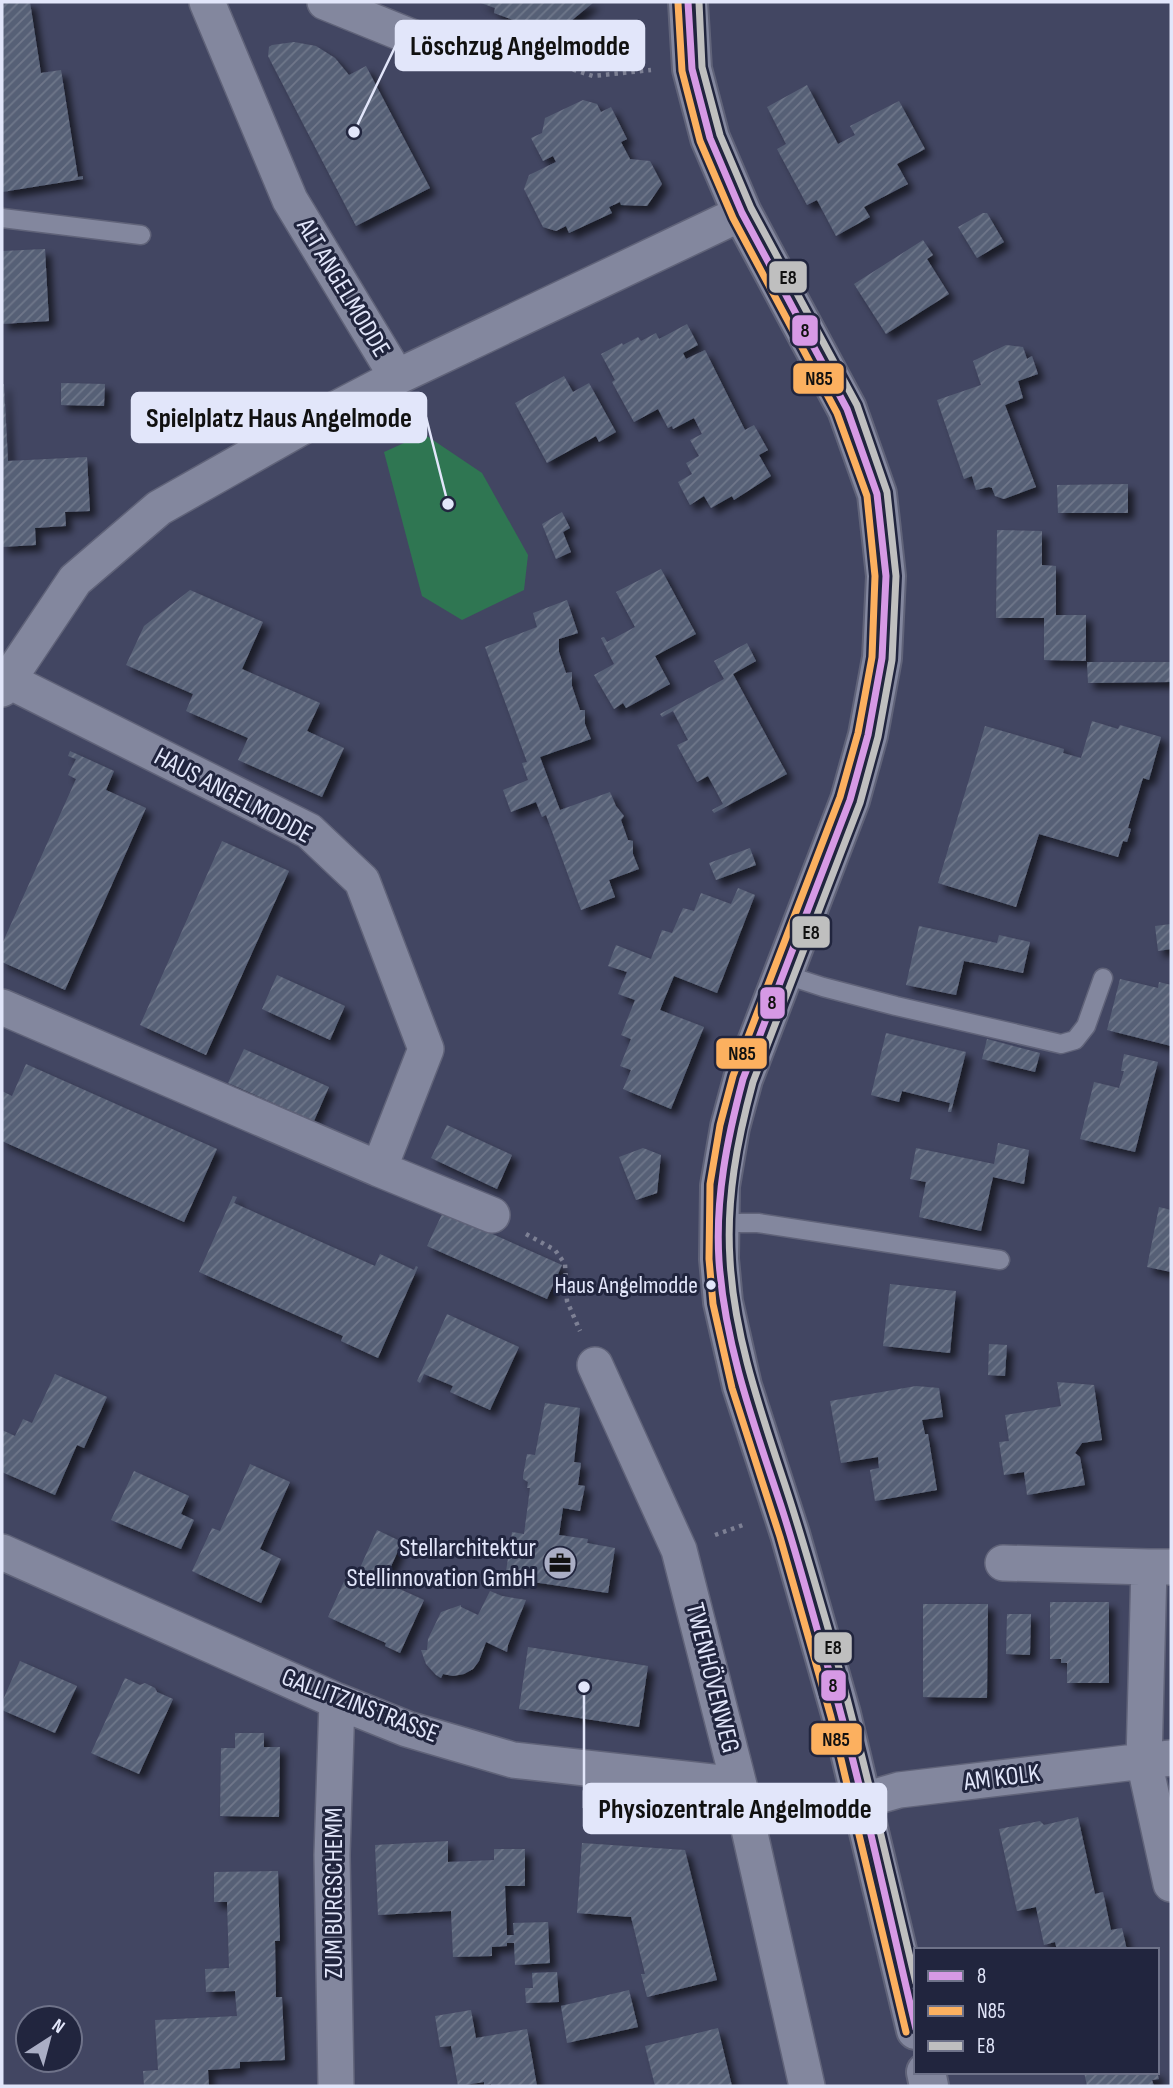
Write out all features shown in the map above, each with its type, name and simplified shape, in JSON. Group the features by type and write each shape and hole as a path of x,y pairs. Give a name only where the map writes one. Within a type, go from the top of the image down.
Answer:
{"street":[{"name":"ALT ANGELMODDE","path":"207,2 290,200 397,377 742,213"},
{"path":"325,2 446,51"},
{"path":"688,2 692,69 710,138 742,213 847,409 877,494 886,576 882,658 868,735 850,800 743,1079 730,1127 720,1186 719,1259 723,1302 742,1386 790,1534 841,1714 914,2022"},
{"name":"HAUS ANGELMODDE","path":"379,1169 426,1049 362,881 309,831 4,685 75,580 159,509 309,423 397,377"},
{"path":"2,1007 379,1169 492,1214"},
{"name":"TWENHÖVENWEG","path":"595,1365 679,1550 739,1785 807,2086"},
{"name":"GALLITZINSTRASSE","path":"2,1552 407,1729 513,1760 739,1785"},
{"path":"1003,1563 1160,1567 1158,1760 1171,1884"},
{"name":"ZUM BURGSCHEMM","path":"335,2086 332,1855 337,1700"},
{"name":"AM KOLK","path":"861,1801 899,1790 1158,1760"}],"lane":[{"path":"2,218 141,234"},
{"path":"783,974 896,1006 1061,1044 1075,1040 1086,1026 1103,978"},
{"path":"719,1223 758,1223 1000,1260"}],"path":[{"path":"446,51 454,31 593,76 652,70 651,58"},
{"path":"492,1214 555,1250 565,1264 567,1301 595,1365"},
{"path":"679,1550 743,1525 762,1542 790,1534"}],"green space":[{"path":"424,434 482,473 528,555 524,590 462,620 422,596 384,452"}],"building":[{"path":"2,2 30,2 41,73 61,70 78,177 83,176 83,179 2,192"},
{"path":"478,2 594,2 565,26 562,23 553,30 542,25 541,30 494,13 495,8"},
{"path":"294,42 316,46 335,58 349,75 366,66 430,188 356,226 268,56 269,47 272,45"},
{"path":"807,85 838,144 855,135 850,126 899,101 925,149 897,164 908,184 864,207 870,217 836,236 817,200 807,205 777,149 786,144 767,107"},
{"path":"583,100 597,104 601,112 611,107 627,139 621,142 630,159 650,161 662,184 647,206 621,205 620,202 609,207 612,213 569,233 566,226 556,231 543,227 524,189 529,175 556,162 553,156 543,161 531,138 542,133 545,118"},
{"path":"987,213 1004,242 977,258 958,227"},
{"path":"923,240 933,255 927,259 949,294 886,334 854,284"},
{"path":"45,249 49,321 2,324 2,251"},
{"path":"687,324 698,345 683,353 686,359 705,350 745,430 754,425 768,450 759,455 771,476 734,500 732,496 711,508 704,496 690,505 678,482 692,474 686,463 699,456 690,440 702,434 694,418 673,429 672,426 668,428 658,409 634,422 612,382 615,380 601,354 638,337 641,341 656,333 659,339"},
{"path":"1006,345 1023,347 1027,359 1032,356 1038,374 1018,381 1023,398 1005,405 1036,487 1004,499 995,496 989,487 976,490 972,476 964,479 937,400 981,385 973,361"},
{"path":"564,376 573,392 589,383 616,432 599,442 596,436 547,463 515,403"},
{"path":"61,383 105,384 104,406 61,405"},
{"path":"2,384 8,461 87,457 90,511 65,512 66,526 35,528 36,545 2,547"},
{"path":"1128,484 1128,513 1058,513 1057,485"},
{"path":"562,512 570,528 563,532 571,552 556,559 542,524"},
{"path":"997,530 1042,531 1042,565 1056,566 1056,615 1086,615 1086,661 1044,660 1044,618 996,618"},
{"path":"661,569 696,634 655,656 670,684 626,708 623,703 614,709 594,675 614,664 601,638 604,637 607,642 635,627 616,592"},
{"path":"190,590 263,622 242,669 320,703 307,731 344,748 322,797 238,760 248,738 186,711 193,694 126,665 144,626"},
{"path":"567,600 578,633 559,639 559,652 566,673 572,672 572,686 580,710 585,710 585,724 591,739 540,757 560,810 610,792 624,816 621,820 628,840 633,841 633,854 639,869 609,880 615,897 581,910 546,815 542,817 536,802 511,812 503,790 528,780 522,763 527,762 485,647 537,627 533,613"},
{"path":"747,643 756,661 733,674 787,774 714,813 712,810 723,804 708,776 697,782 677,745 688,740 673,711 662,717 660,714 724,679 714,661"},
{"path":"1087,662 1171,662 1171,682 1088,683"},
{"path":"1092,721 1118,729 1120,725 1161,737 1149,780 1143,778 1128,828 1131,829 1127,842 1123,841 1118,857 1039,834 1016,907 938,883 985,726 1064,749 1063,753 1081,758"},
{"path":"70,751 114,771 106,790 146,808 65,990 2,962 2,944 76,779 68,775 76,759 68,756"},
{"path":"222,841 289,871 206,1055 140,1025"},
{"path":"750,848 756,865 716,880 709,863"},
{"path":"738,888 755,895 717,993 674,976 660,1010 704,1027 671,1109 623,1089 631,1070 620,1066 631,1039 621,1035 635,1000 618,994 627,972 608,966 616,945 651,959 662,930 672,933 683,908 694,911 701,893 731,904"},
{"path":"1171,924 1171,949 1158,951 1155,926"},
{"path":"919,926 997,943 999,935 1030,942 1023,973 964,961 956,995 906,985"},
{"path":"277,975 345,1006 330,1040 262,1009"},
{"path":"1120,979 1158,988 1159,982 1171,985 1171,1046 1107,1030"},
{"path":"886,1033 966,1052 951,1112 948,1112 950,1103 902,1091 899,1102 871,1095"},
{"path":"987,1039 1040,1053 1035,1072 982,1059"},
{"path":"244,1049 329,1087 314,1121 228,1083"},
{"path":"1124,1054 1158,1062 1135,1152 1080,1139 1094,1082 1119,1088 1124,1071 1121,1071"},
{"path":"26,1064 217,1149 184,1222 2,1141 2,1091 12,1096"},
{"path":"447,1125 512,1155 497,1189 431,1158"},
{"path":"998,1143 1029,1150 1024,1184 993,1177 981,1231 919,1217 926,1182 910,1179 916,1148 994,1164"},
{"path":"643,1148 661,1155 657,1193 636,1200 619,1157"},
{"path":"233,1196 237,1197 234,1203 375,1266 380,1254 414,1270 418,1267 378,1358 341,1341 343,1336 199,1272"},
{"path":"1159,1207 1171,1210 1171,1272 1147,1267"},
{"path":"443,1212 562,1265 547,1299 427,1246"},
{"path":"890,1284 956,1291 950,1353 883,1346"},
{"path":"447,1314 519,1347 490,1410 450,1392 453,1386 424,1374 420,1383 417,1381"},
{"path":"989,1344 1007,1345 1005,1376 988,1375"},
{"path":"55,1374 107,1397 84,1448 77,1445 55,1495 2,1472 2,1430 15,1436 23,1419 32,1423"},
{"path":"1057,1382 1094,1385 1102,1440 1082,1443 1075,1453 1080,1457 1085,1485 1027,1495 1024,1472 1004,1475 999,1442 1009,1441 1005,1415 1061,1406"},
{"path":"916,1386 939,1388 943,1417 922,1420 925,1434 928,1434 937,1490 875,1501 870,1470 879,1468 878,1457 841,1463 830,1401"},
{"path":"545,1403 580,1408 574,1462 581,1463 578,1485 585,1486 580,1511 563,1508 559,1535 588,1539 587,1543 615,1548 608,1593 505,1578 512,1532 524,1534 530,1488 527,1488 528,1482 523,1476 527,1454 535,1455"},
{"path":"250,1464 290,1482 260,1549 281,1559 261,1603 192,1571 212,1528 220,1531"},
{"path":"134,1471 189,1496 181,1514 194,1520 181,1549 111,1520"},
{"path":"377,1530 402,1542 384,1582 424,1600 400,1653 385,1646 386,1643 328,1617 351,1566 359,1570"},
{"path":"490,1591 526,1600 507,1652 486,1642 473,1669 453,1676 443,1674 441,1678 436,1675 426,1664 421,1650 427,1650 428,1639 441,1612 461,1605 478,1615"},
{"path":"1050,1602 1109,1602 1109,1683 1067,1683 1067,1663 1061,1663 1061,1659 1050,1659"},
{"path":"923,1604 988,1604 987,1698 923,1697"},
{"path":"1007,1614 1031,1614 1030,1655 1006,1654"},
{"path":"528,1647 648,1666 639,1727 519,1709"},
{"path":"20,1661 77,1686 55,1733 2,1710 2,1702"},
{"path":"125,1678 140,1685 145,1683 173,1699 139,1774 91,1753"},
{"path":"235,1733 264,1733 264,1747 280,1747 279,1817 220,1816 221,1748 235,1748"},
{"path":"1078,1817 1095,1894 1103,1892 1111,1930 1122,1928 1127,1948 1056,1948 1055,1942 1044,1945 1036,1907 1017,1911 999,1829 1040,1821 1044,1825"},
{"path":"448,1841 448,1862 494,1860 494,1849 525,1849 525,1886 505,1886 507,1935 514,1935 513,1923 548,1922 550,1963 515,1965 514,1943 492,1947 492,1956 453,1957 451,1911 378,1915 375,1845"},
{"path":"582,1843 685,1850 717,1980 647,1997 641,1974 645,1974 631,1917 577,1913"},
{"path":"278,1871 280,1941 275,1941 276,1997 282,1997 285,2060 240,2062 240,2068 208,2070 209,2086 144,2086 143,2071 158,2070 155,2020 237,2016 235,1991 206,1992 205,1969 229,1968 227,1902 214,1902 214,1872"},
{"path":"557,1972 559,2002 526,2003 525,1988 533,1988 532,1973"},
{"path":"629,1990 638,2027 567,2043 561,2006"},
{"path":"471,2010 476,2038 527,2029 537,2086 491,2086 484,2085 484,2082 458,2086 451,2046 440,2047 435,2016"},
{"path":"718,2028 732,2086 655,2086 645,2046"},
{"path":"1084,2074 1158,2074 1159,2079 1152,2080 1154,2086 1087,2086"}],"transit line":[{"name":"8","path":"688,2 692,69 710,138 742,213 847,409 877,494 886,576 882,658 868,735 850,800 743,1079 723,1169 718,1238 722,1293 735,1357 795,1552 842,1718 914,2020"},
{"name":"E8","path":"699,2 702,67 720,135 751,208 857,405 887,492 896,576 892,660 878,737 860,803 753,1082 734,1170 729,1237 732,1288 749,1370 828,1628 914,1975"},
{"name":"N85","path":"678,3 682,71 700,141 733,218 837,413 867,496 875,576 872,657 858,733 840,797 733,1076 720,1125 710,1184 709,1259 713,1304 732,1388 780,1537 831,1717 906,2032"}],"place":[{"name":"Löschzug Angelmodde","path":"354,132"},
{"name":"Spielplatz Haus Angelmode","path":"448,504"},
{"name":"Haus Angelmodde","path":"711,1285"},
{"name":"Stellarchitektur Stellinnovation GmbH","path":"560,1563"},
{"name":"Physiozentrale Angelmodde","path":"584,1687"}]}
